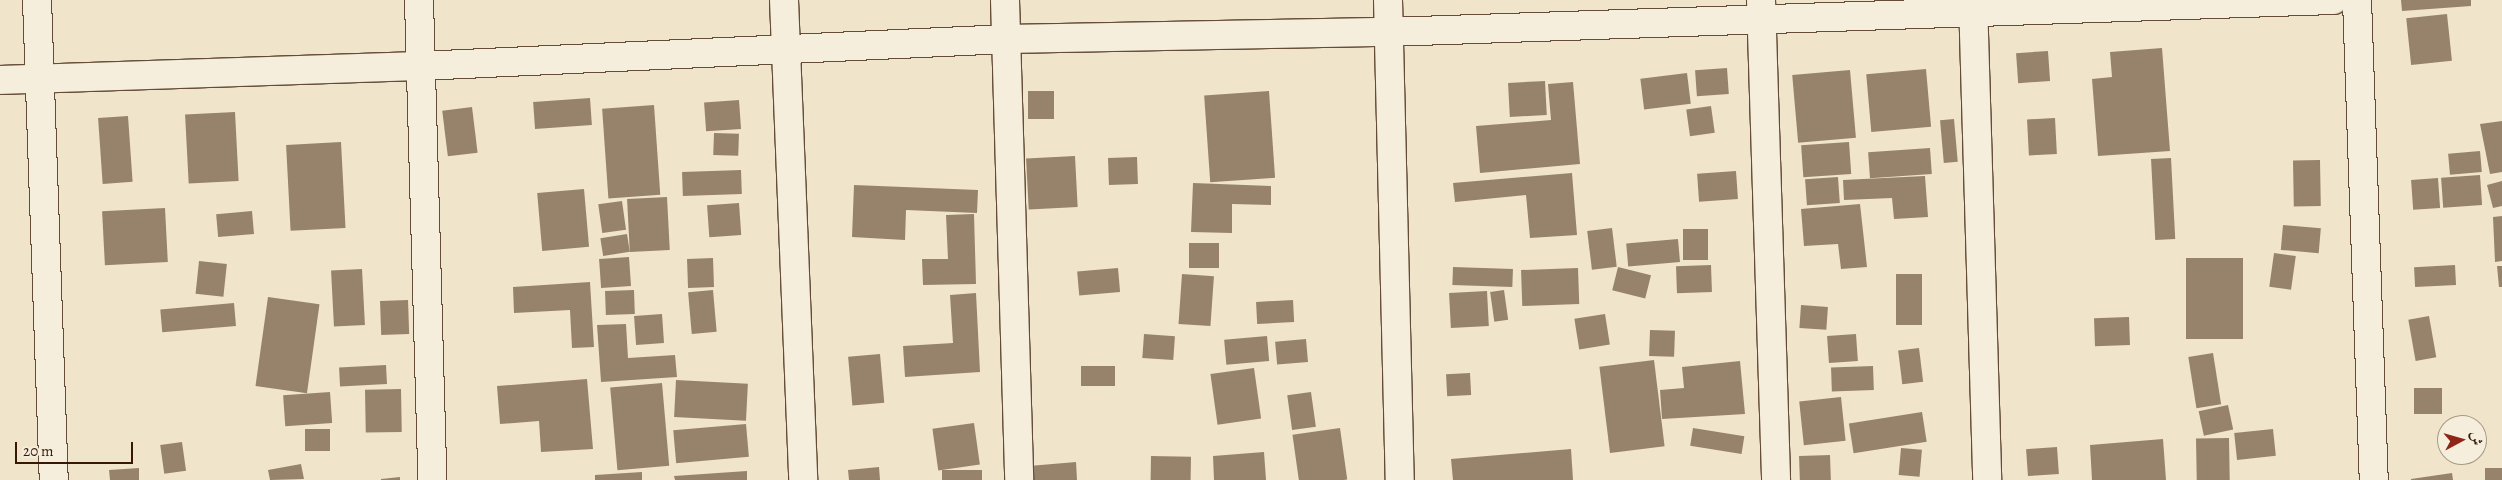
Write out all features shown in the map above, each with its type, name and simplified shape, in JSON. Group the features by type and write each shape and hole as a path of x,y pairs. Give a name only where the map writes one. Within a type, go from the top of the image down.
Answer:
{"street":[{"path":"37,0 54,480"},
{"path":"419,0 432,480"},
{"path":"784,0 803,480"},
{"path":"1005,0 1019,480"},
{"path":"1388,0 1400,480"},
{"path":"0,80 420,66 1007,38 1388,32 1762,10 2333,0"},
{"path":"2357,0 2374,480"},
{"path":"1973,6 1987,480"},
{"path":"1762,10 1776,480"}],"building":[{"path":"2401,0 2471,0 2471,6 2402,11"},
{"path":"2447,14 2452,61 2411,65 2406,18"},
{"path":"2162,48 2170,151 2098,156 2092,79 2112,77 2110,52"},
{"path":"2048,51 2050,81 2018,83 2016,53"},
{"path":"1727,68 1729,94 1697,96 1695,70"},
{"path":"1926,69 1931,127 1871,132 1866,74"},
{"path":"1850,70 1856,138 1798,143 1792,75"},
{"path":"1687,73 1691,104 1644,109 1640,79"},
{"path":"1545,81 1547,115 1510,117 1508,83"},
{"path":"1573,82 1580,164 1480,173 1476,126 1551,120 1548,84"},
{"path":"1028,91 1054,91 1054,119 1028,119"},
{"path":"1269,91 1275,178 1210,182 1204,96"},
{"path":"590,98 592,125 535,129 533,102"},
{"path":"739,100 741,129 706,131 704,102"},
{"path":"654,105 660,195 608,198 602,109"},
{"path":"1711,106 1715,133 1690,136 1686,109"},
{"path":"472,107 478,153 448,156 442,111"},
{"path":"235,112 239,181 189,184 185,115"},
{"path":"128,116 133,182 103,184 98,118"},
{"path":"2055,118 2057,154 2029,155 2027,119"},
{"path":"1954,119 1958,162 1944,163 1940,120"},
{"path":"2502,121 2502,172 2490,174 2480,124"},
{"path":"714,133 739,134 738,156 713,155"},
{"path":"341,142 346,228 291,231 286,145"},
{"path":"1849,142 1851,174 1803,177 1801,145"},
{"path":"1930,148 1932,174 1870,178 1868,152"},
{"path":"2480,151 2482,172 2450,175 2448,154"},
{"path":"1075,156 1078,207 1029,209 1026,159"},
{"path":"1137,157 1138,184 1109,185 1108,158"},
{"path":"2171,158 2175,239 2155,240 2151,159"},
{"path":"2293,160 2320,160 2321,206 2294,206"},
{"path":"741,170 742,194 683,196 682,172"},
{"path":"1736,171 1738,199 1699,202 1697,174"},
{"path":"1572,173 1577,235 1530,238 1526,195 1455,202 1453,183"},
{"path":"2480,175 2482,205 2443,208 2441,178"},
{"path":"1925,176 1928,217 1894,219 1892,198 1844,200 1843,180"},
{"path":"1838,177 1840,203 1807,205 1805,179"},
{"path":"2438,178 2440,208 2413,210 2411,180"},
{"path":"2502,181 2502,206 2493,208 2487,185"},
{"path":"1193,183 1271,186 1271,205 1232,204 1232,233 1191,232"},
{"path":"854,185 978,190 977,213 906,210 905,240 852,237"},
{"path":"584,189 589,247 542,251 537,193"},
{"path":"667,197 670,250 630,252 627,199"},
{"path":"622,201 626,230 602,233 598,204"},
{"path":"739,203 741,235 709,237 707,205"},
{"path":"1860,204 1867,267 1841,269 1838,244 1804,246 1801,209"},
{"path":"165,208 168,262 105,265 102,211"},
{"path":"252,211 254,234 218,237 216,214"},
{"path":"974,214 976,284 923,285 922,259 948,259 946,215"},
{"path":"2502,216 2502,261 2495,262 2493,217"},
{"path":"2283,225 2321,228 2319,253 2281,250"},
{"path":"1612,228 1617,267 1592,270 1587,231"},
{"path":"1683,229 1708,229 1708,260 1683,260"},
{"path":"627,234 630,252 603,256 600,238"},
{"path":"1678,239 1680,262 1628,266 1626,244"},
{"path":"1189,243 1219,243 1219,268 1189,268"},
{"path":"2274,253 2296,256 2291,290 2269,287"},
{"path":"629,257 631,286 601,288 599,259"},
{"path":"713,258 714,287 688,288 687,259"},
{"path":"2186,258 2243,258 2243,339 2186,339"},
{"path":"199,261 227,264 223,297 196,294"},
{"path":"1711,265 1712,292 1677,293 1676,266"},
{"path":"2455,265 2456,285 2415,287 2414,267"},
{"path":"2497,266 2502,266 2502,287 2499,287"},
{"path":"1453,267 1513,269 1512,287 1452,285"},
{"path":"1618,267 1651,275 1645,299 1612,290"},
{"path":"1118,268 1120,292 1079,295 1077,272"},
{"path":"1578,268 1579,304 1522,306 1521,270"},
{"path":"362,269 365,325 334,327 331,271"},
{"path":"1182,274 1214,276 1210,326 1179,324"},
{"path":"1896,274 1922,274 1922,325 1896,325"},
{"path":"590,282 594,347 572,348 570,310 514,313 513,287"},
{"path":"634,290 635,314 606,315 605,291"},
{"path":"713,290 717,332 692,334 688,292"},
{"path":"1504,290 1508,320 1494,322 1490,292"},
{"path":"1487,291 1489,326 1451,328 1449,293"},
{"path":"976,293 980,372 905,377 903,346 953,343 950,295"},
{"path":"268,297 319,304 307,393 255,386"},
{"path":"408,300 409,334 381,335 380,301"},
{"path":"1293,300 1294,322 1257,324 1256,302"},
{"path":"234,303 236,326 162,332 160,309"},
{"path":"1801,305 1828,307 1826,330 1799,328"},
{"path":"662,314 664,343 636,345 634,316"},
{"path":"1605,314 1610,345 1579,349 1574,319"},
{"path":"2429,316 2436,357 2416,361 2408,320"},
{"path":"2129,317 2130,345 2095,346 2094,318"},
{"path":"626,324 628,358 675,355 677,377 601,382 597,325"},
{"path":"1650,330 1675,331 1674,357 1649,356"},
{"path":"1144,334 1175,336 1173,360 1142,358"},
{"path":"1856,334 1858,361 1829,363 1827,336"},
{"path":"1267,336 1269,361 1226,365 1224,340"},
{"path":"1306,339 1308,362 1277,365 1275,342"},
{"path":"1919,348 1923,382 1902,384 1898,351"},
{"path":"2213,353 2221,404 2196,408 2188,357"},
{"path":"880,354 884,403 852,406 848,357"},
{"path":"1654,360 1665,446 1610,453 1599,367"},
{"path":"1740,361 1745,414 1662,419 1660,390 1684,388 1682,367"},
{"path":"386,365 387,384 340,386 339,367"},
{"path":"1081,366 1115,366 1115,386 1081,386"},
{"path":"1873,366 1874,390 1832,391 1831,367"},
{"path":"1254,368 1261,419 1218,425 1210,374"},
{"path":"1470,373 1471,395 1447,396 1446,374"},
{"path":"587,379 593,449 541,452 539,421 500,424 497,386"},
{"path":"676,380 748,384 746,421 674,417"},
{"path":"662,383 669,466 617,470 610,388"},
{"path":"2414,388 2442,388 2442,414 2414,414"},
{"path":"401,389 402,432 366,433 365,390"},
{"path":"330,392 332,423 285,426 283,395"},
{"path":"1311,392 1316,427 1292,430 1287,395"},
{"path":"1841,397 1846,441 1804,445 1799,401"},
{"path":"2228,405 2233,429 2204,436 2199,411"},
{"path":"1922,412 1927,442 1854,453 1849,424"},
{"path":"974,423 980,465 938,470 932,429"},
{"path":"746,424 749,457 676,463 673,430"},
{"path":"1340,428 1347,479 1299,480 1292,435"},
{"path":"1693,428 1744,436 1742,454 1690,446"},
{"path":"305,429 330,429 330,451 305,451"},
{"path":"2273,429 2276,456 2237,460 2234,433"},
{"path":"2229,438 2230,480 2197,480 2196,439"},
{"path":"2163,439 2166,480 2092,480 2090,445"},
{"path":"182,442 186,471 164,474 160,445"},
{"path":"2057,447 2059,474 2028,476 2026,449"},
{"path":"1901,448 1922,450 1920,477 1899,475"},
{"path":"1571,449 1573,480 1453,480 1451,459"},
{"path":"1264,452 1266,480 1214,480 1213,456"},
{"path":"1830,455 1831,480 1800,480 1799,456"},
{"path":"1151,456 1191,457 1191,480 1151,480"},
{"path":"1076,462 1077,480 1030,480 1029,466"},
{"path":"301,464 304,479 270,480 268,470"},
{"path":"879,467 880,480 849,480 848,470"},
{"path":"139,468 139,480 110,480 109,470"},
{"path":"2485,468 2502,468 2502,480 2485,480"},
{"path":"942,470 982,470 982,480 942,480"},
{"path":"747,471 747,480 675,480 674,476"},
{"path":"642,472 642,480 595,480 595,475"},
{"path":"2452,473 2453,480 2411,480 2411,479"},
{"path":"400,477 400,480 381,480 381,479"}]}
